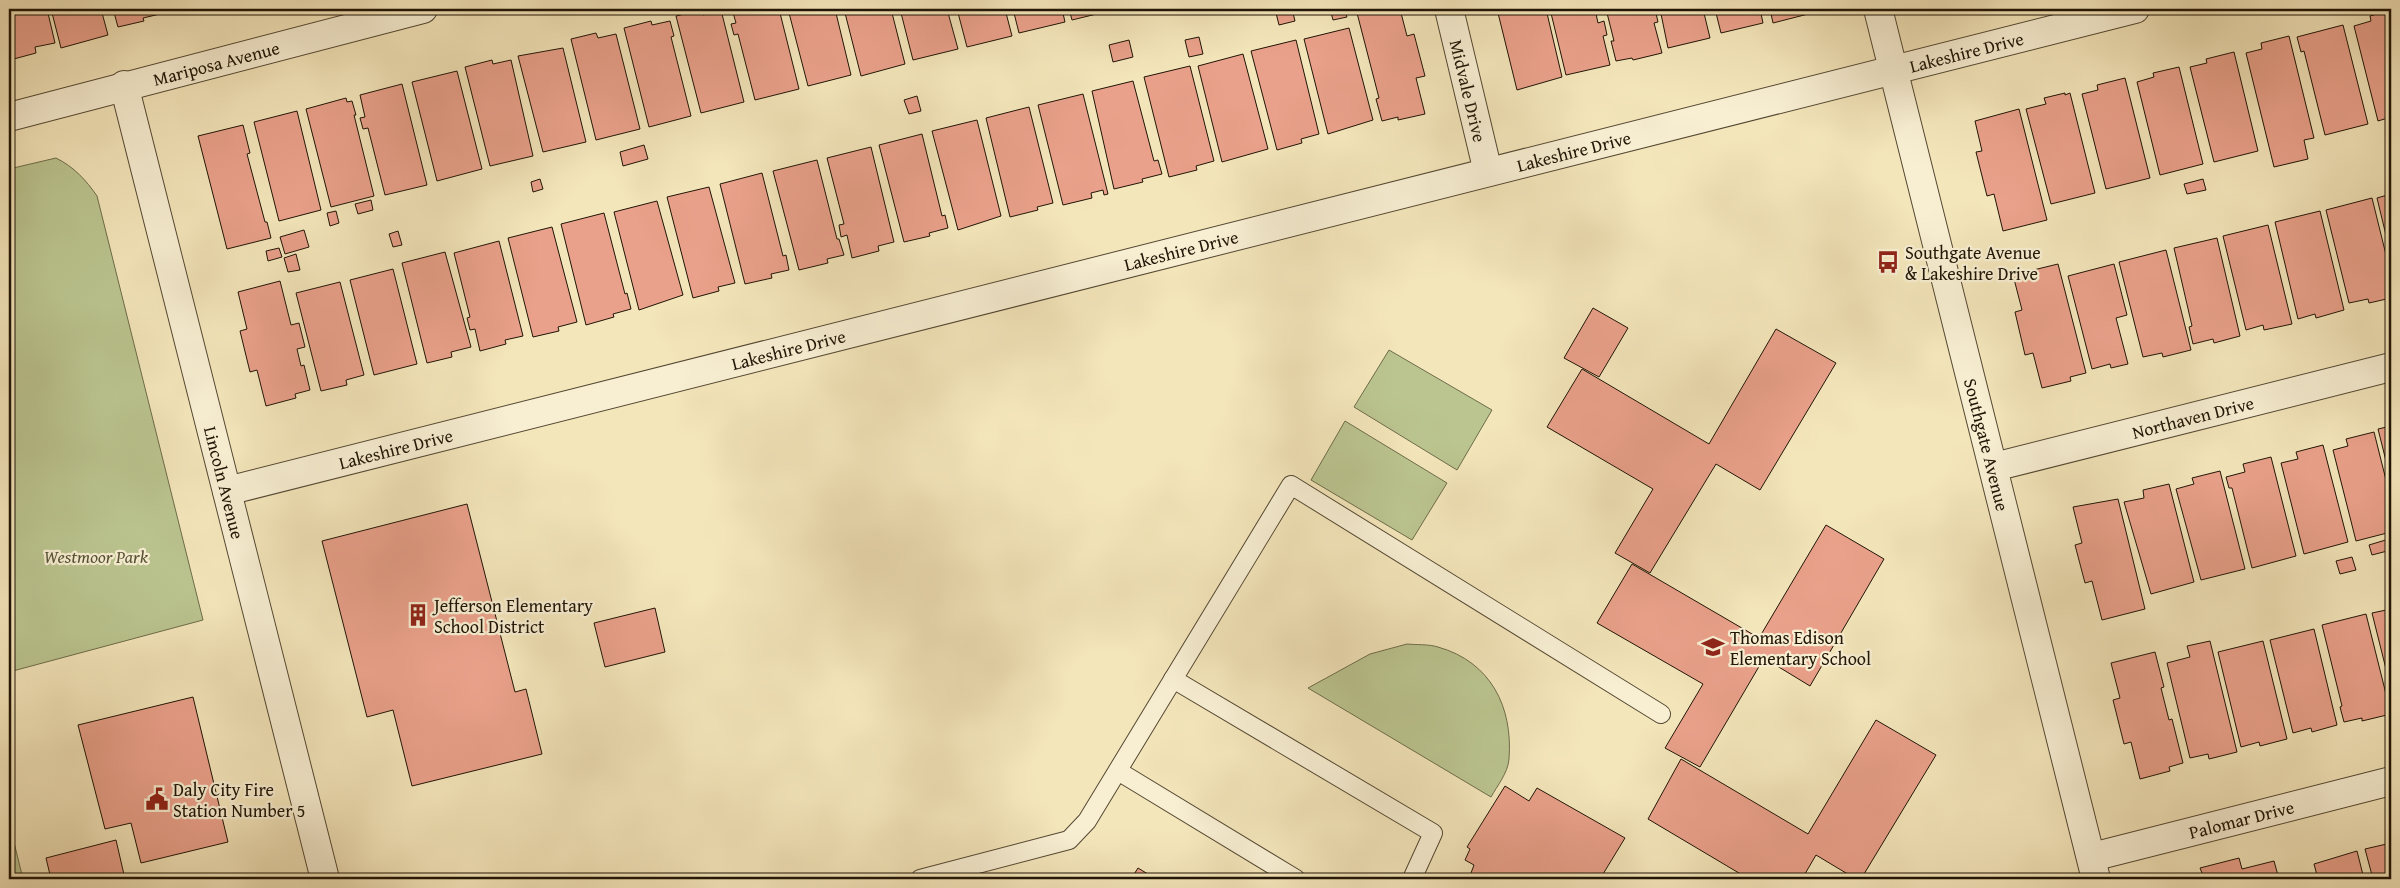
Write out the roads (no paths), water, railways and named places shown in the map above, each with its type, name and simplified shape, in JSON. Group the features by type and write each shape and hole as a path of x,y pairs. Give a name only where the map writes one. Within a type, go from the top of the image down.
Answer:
{"street":[{"name":"Mariposa Avenue","path":"9,117 423,9"},
{"name":"Midvale Drive","path":"1449,9 1488,172"},
{"name":"Southgate Avenue","path":"1878,9 2094,868"},
{"name":"Lakeshire Drive","path":"227,491 2135,9"},
{"name":"Lincoln Avenue","path":"124,86 325,879"},
{"name":"Northaven Drive","path":"1994,467 2391,367"},
{"name":"Palomar Drive","path":"2094,868 2391,781"}],"lane":[{"path":"920,879 1069,840 1088,822 1291,485 1661,714"},
{"path":"1173,679 1433,833 1412,879"},
{"path":"1118,771 1296,879"}],"place":[{"name":"Southgate Avenue & Lakeshire Drive","path":"1888,262"},
{"name":"Jefferson Elementary School District","path":"418,615"},
{"name":"Thomas Edison Elementary School","path":"1713,647"},
{"name":"Daly City Fire Station Number 5","path":"157,799"}],"park label":[{"name":"Westmoor Park","path":"96,556"}]}
